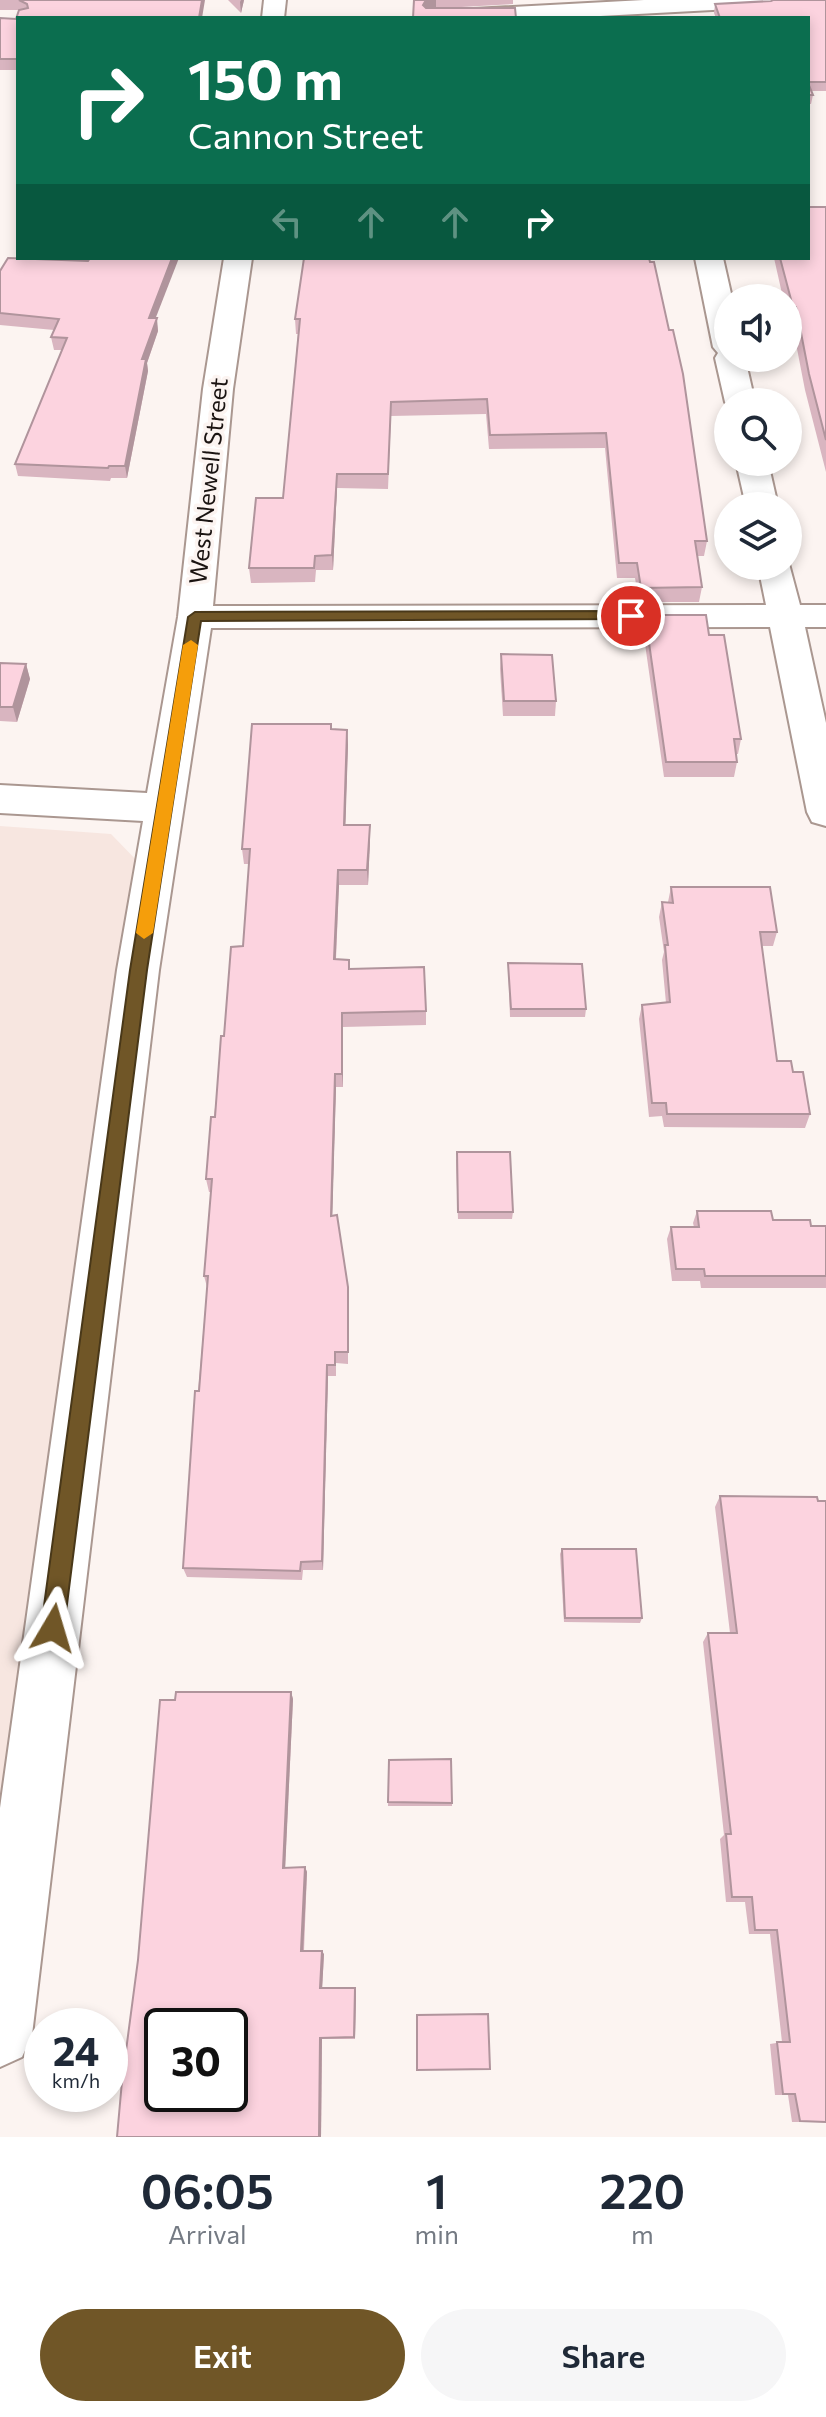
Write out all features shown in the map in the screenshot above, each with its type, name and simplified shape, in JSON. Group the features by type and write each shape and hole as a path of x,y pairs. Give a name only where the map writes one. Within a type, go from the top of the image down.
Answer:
{"street":[{"path":"509,16 653,12 769,0"},
{"name":"West Newell Street","path":"0,2035 138,970 195,617 218,389 238,260"},
{"path":"709,260 715,284"},
{"path":"778,580 826,812"},
{"path":"195,617 826,616"},
{"path":"0,799 165,808"}],"shaded area":[{"path":"0,826 111,834 141,865 0,1833"}],"building":[{"path":"19,0 202,0 199,16 17,16 19,10 28,8"},
{"path":"414,0 426,0 423,5 426,8 515,8 516,16 413,16"},
{"path":"826,0 826,82 810,82 810,16 719,16 715,4"},
{"path":"0,18 16,19 16,59 0,59"},
{"path":"810,207 826,207 826,440 802,338 802,284 787,284 781,260 810,260"},
{"path":"8,258 171,260 149,318 157,318 142,359 146,359 125,466 15,464 67,338 51,337 59,319 0,313 0,271"},
{"path":"304,260 654,262 669,330 673,330 683,374 707,541 695,541 702,587 641,588 637,563 619,563 606,433 490,435 487,399 391,402 388,474 337,474 332,555 315,556 314,568 249,568 256,498 283,498 300,319 295,319"},
{"path":"645,615 706,615 709,635 724,635 741,739 734,739 737,762 666,762"},
{"path":"501,654 552,655 556,701 504,701"},
{"path":"0,663 26,664 13,707 0,707"},
{"path":"252,724 331,724 331,729 347,730 344,825 370,825 367,870 338,870 334,959 349,960 349,969 424,967 426,1011 342,1013 342,1074 335,1074 331,1216 337,1215 348,1287 348,1352 335,1352 335,1365 327,1365 322,1561 301,1562 300,1571 183,1568 195,1391 199,1391 208,1276 204,1276 212,1179 206,1179 211,1117 215,1117 231,947 243,946 250,849 242,849"},
{"path":"671,887 770,887 777,932 760,932 777,1061 791,1061 793,1072 803,1072 810,1114 667,1114 666,1103 652,1103 642,1005 670,1002 665,945 668,945 662,902 673,903"},
{"path":"508,963 582,964 586,1009 511,1009"},
{"path":"457,1152 510,1152 513,1212 458,1212"},
{"path":"697,1211 771,1211 773,1220 810,1220 811,1226 826,1226 826,1276 705,1276 704,1269 676,1269 671,1227 699,1227"},
{"path":"720,1496 817,1497 818,1501 826,1501 826,2122 800,2121 795,2094 783,2094 777,2042 790,2042 777,1930 755,1930 752,1897 732,1897 726,1834 731,1834 708,1633 737,1633"},
{"path":"562,1549 636,1549 642,1618 565,1618"},
{"path":"176,1692 291,1692 283,1868 305,1867 301,1951 322,1951 320,1988 355,1988 354,2037 320,2038 319,2137 117,2137 119,2112 128,2112 128,2036 138,1960 160,1700 175,1700"},
{"path":"451,1759 452,1803 388,1802 389,1760"},
{"path":"488,2014 490,2069 417,2070 417,2015"}],"slow traffic":[{"path":"144,933 191,645"}],"route":[{"path":"53,1628 138,970 195,617 631,616"}]}
